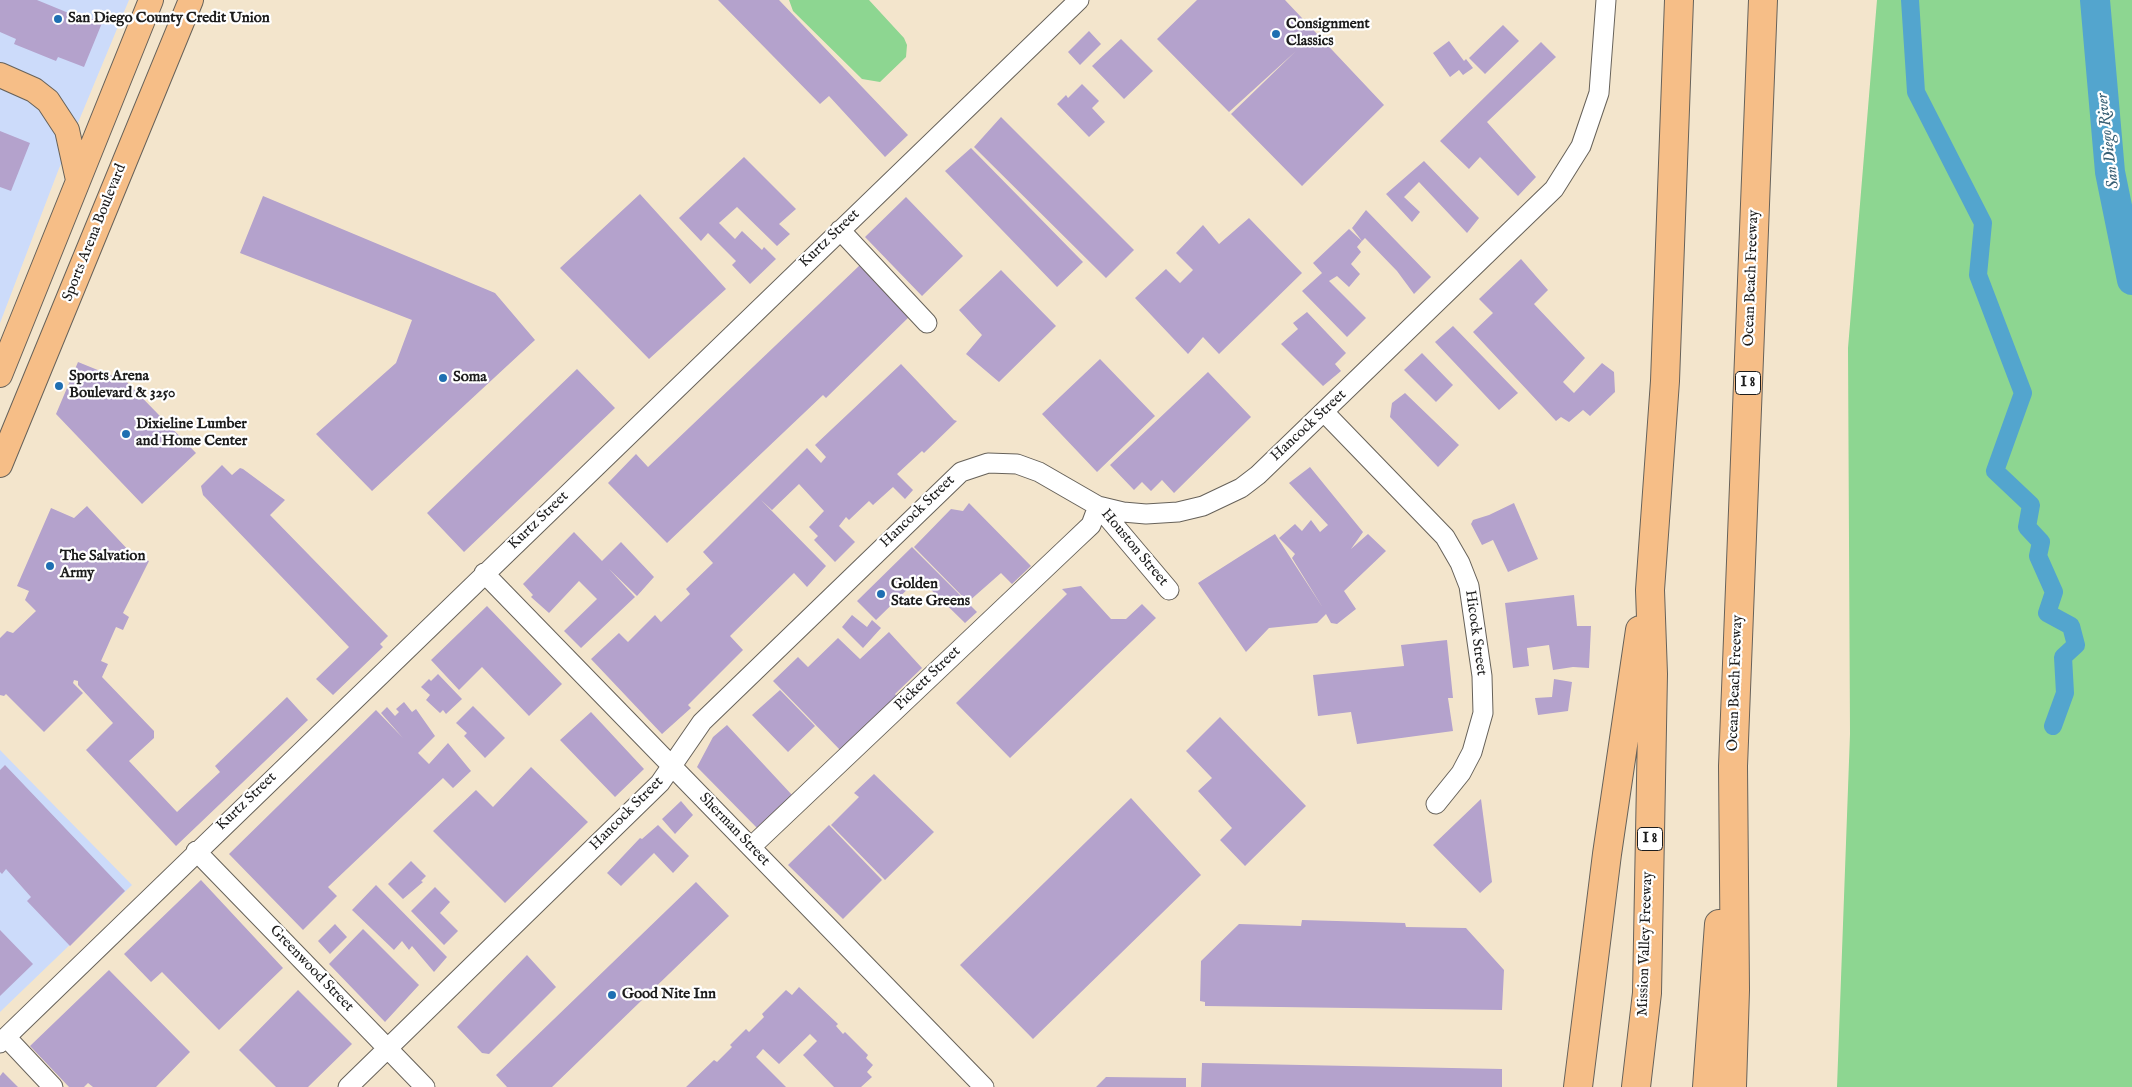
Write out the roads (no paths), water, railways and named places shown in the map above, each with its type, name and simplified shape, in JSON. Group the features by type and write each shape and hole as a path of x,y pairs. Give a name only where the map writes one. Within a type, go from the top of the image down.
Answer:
{"highway":[{"name":"I 8","path":"1650,590 1665,381 1679,0"},
{"name":"Ocean Beach Freeway","path":"1733,766 1763,0"},
{"path":"1578,1087 1630,688 1640,630 1650,590"},
{"name":"Mission Valley Freeway","path":"1636,1087 1647,993 1653,674 1650,590"},
{"name":"I 8","path":"1732,1087 1735,990 1733,766"},
{"path":"1707,1087 1733,766"}],"main road":[{"path":"0,374 151,0"},
{"name":"Sports Arena Boulevard","path":"0,465 7,431 191,0"},
{"path":"0,75 34,90 48,101 67,130 78,180"}],"street":[{"name":"Kurtz Street","path":"3,1040 196,851 1079,0"},
{"name":"Hancock Street","path":"348,1087 654,790 702,722 961,472 988,463 1017,464 1039,472 1098,506 1123,512 1158,514 1188,510 1212,503 1252,480 1554,189 1570,166 1588,128 1599,93 1606,0"},
{"path":"840,230 927,323"},
{"name":"Hicock Street","path":"1324,412 1445,537 1460,563 1469,586 1482,676 1483,714 1472,752 1461,773 1436,804"},
{"name":"Houston Street","path":"1098,506 1170,590"},
{"name":"Pickett Street","path":"751,847 1085,531 1091,525 1098,506"},
{"name":"Sherman Street","path":"484,573 984,1087"},
{"name":"Greenwood Street","path":"196,851 424,1087"},
{"path":"3,1040 53,1087"}],"waterway":[{"path":"1910,0 1916,92 1983,223 1978,275 2023,393 1995,471 2031,505 2027,527 2041,542 2038,556 2054,592 2047,613 2071,626 2076,645 2063,657 2065,693 2053,726"},
{"name":"San Diego River","path":"2095,0 2110,172 2132,280"}],"place":[{"name":"San Diego County Credit Union","path":"58,19"},
{"name":"Consignment Classics","path":"1276,34"},
{"name":"Soma","path":"443,378"},
{"name":"Sports Arena Boulevard & 3250","path":"59,386"},
{"name":"Dixieline Lumber and Home Center","path":"126,434"},
{"name":"The Salvation Army","path":"50,566"},
{"name":"Golden State Greens","path":"881,594"},
{"name":"Good Nite Inn","path":"612,995"}]}
